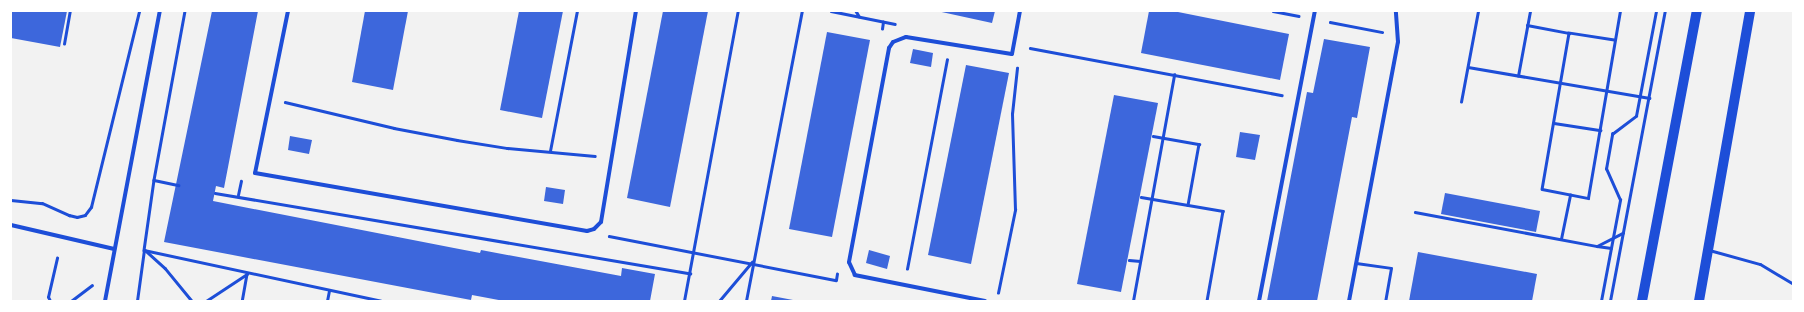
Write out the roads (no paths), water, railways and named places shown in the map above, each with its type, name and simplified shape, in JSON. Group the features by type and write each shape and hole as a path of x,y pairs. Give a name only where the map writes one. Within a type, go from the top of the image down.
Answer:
{"main road":[{"path":"1642,301 1697,11"},
{"path":"1699,301 1750,11"}],"street":[{"path":"105,301 160,11"},
{"path":"288,11 255,173 587,231 594,229 601,222 636,11"},
{"path":"984,301 855,275 848,262 889,48 893,42 906,37 1012,54 1020,11"},
{"path":"1259,301 1315,11"},
{"path":"1349,301 1398,42 1397,11"},
{"path":"11,225 114,249"}],"lane":[{"path":"1709,250 1760,264 1793,284"},
{"path":"1356,263 1391,268 1385,301"}]}
